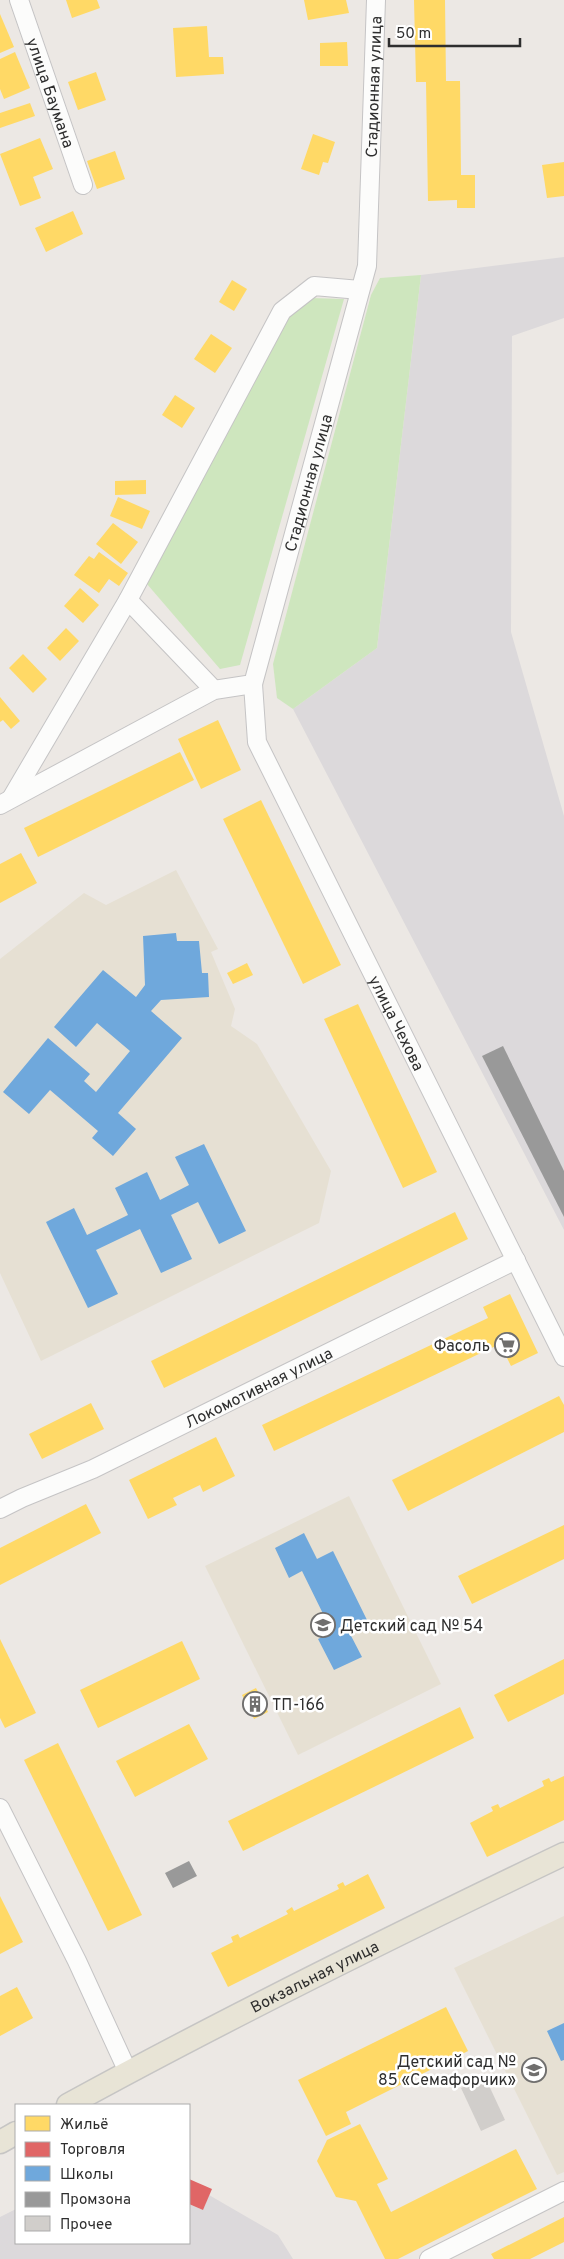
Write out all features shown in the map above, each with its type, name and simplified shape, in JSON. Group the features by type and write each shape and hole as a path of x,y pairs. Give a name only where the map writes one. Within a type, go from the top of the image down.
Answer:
{"main road":[{"name":"Вокзальная улица","path":"70,2104 128,2072 422,1922 564,1854"},
{"path":"0,2142 15,2134"}],"street":[{"name":"улица Баумана","path":"19,0 83,185"},
{"name":"Стадионная улица","path":"253,684 367,266 376,0"},
{"path":"6,801 128,600 282,311 314,286 360,290"},
{"path":"128,600 214,690"},
{"path":"6,801 214,690 253,684"},
{"name":"улица Чехова","path":"253,684 257,742 564,1357"},
{"name":"Локомотивная улица","path":"0,1509 93,1469 516,1260"},
{"path":"0,1808 77,1961 128,2072"},
{"path":"429,2259 564,2191"}],"shaded area":[{"path":"564,257 564,318 512,336 511,632 564,816 564,1230 293,709 377,648 421,275"},
{"path":"176,870 218,949 211,952 235,1009 231,1026 257,1044 331,1171 319,1223 41,1361 0,1273 0,959 84,893 106,905"},
{"name":"Детский сад № 54","path":"349,1496 441,1684 298,1755 205,1566"},
{"name":"Детский сад № 85 «Семафорчик»","path":"564,1916 564,2172 557,2175 454,1968"},
{"path":"209,2195 278,2235 293,2259 0,2259 0,2217 15,2210 15,2244 190,2244 190,2204 203,2210"}],"green space":[{"path":"421,275 377,648 293,709 277,698 273,664 371,295 380,278"},
{"path":"310,298 344,299 240,665 220,669 147,584 288,318"}],"building: Жильё":[{"path":"66,0 97,0 100,8 72,18"},
{"path":"304,0 346,0 349,13 308,20"},
{"path":"414,0 445,0 446,81 460,81 461,175 475,175 475,208 457,208 457,200 428,201 426,82 416,82"},
{"path":"0,14 14,47 0,53"},
{"path":"207,26 209,57 223,57 224,74 176,77 173,28"},
{"path":"347,42 348,66 320,66 320,43"},
{"path":"15,52 30,88 4,99 0,89 0,59"},
{"path":"96,72 106,100 78,110 68,82"},
{"path":"30,103 35,116 0,128 0,113"},
{"path":"313,134 335,142 328,163 323,162 319,175 301,169"},
{"path":"40,138 53,169 33,177 41,198 20,206 0,154"},
{"path":"115,151 125,179 97,189 87,161"},
{"path":"564,162 564,196 547,198 542,165"},
{"path":"73,211 83,234 46,252 35,228"},
{"path":"232,280 247,289 234,311 219,302"},
{"path":"211,334 232,348 215,373 194,359"},
{"path":"175,395 195,408 182,428 162,415"},
{"path":"146,480 146,494 115,495 115,481"},
{"path":"118,497 150,511 142,529 110,516"},
{"path":"113,523 138,542 121,564 96,544"},
{"path":"99,552 128,573 119,586 109,579 99,593 74,575 89,556 94,559"},
{"path":"80,588 99,605 83,623 64,606"},
{"path":"66,628 79,641 60,661 47,648"},
{"path":"23,654 47,679 33,693 9,668"},
{"path":"0,697 20,721 11,729 3,720 0,722"},
{"path":"218,720 241,770 201,789 178,739"},
{"path":"180,752 194,780 38,857 24,828"},
{"path":"261,800 341,965 303,984 223,819"},
{"path":"21,853 37,883 0,903 0,864"},
{"path":"247,963 253,975 233,984 227,973"},
{"path":"358,1004 437,1172 403,1188 324,1019"},
{"path":"455,1212 468,1239 164,1388 151,1361"},
{"path":"510,1294 538,1353 511,1366 500,1344 274,1451 262,1425 488,1318 483,1307"},
{"path":"559,1396 564,1405 564,1432 408,1511 392,1480"},
{"path":"91,1403 104,1429 42,1459 29,1434"},
{"path":"216,1437 235,1476 203,1492 200,1485 173,1498 177,1505 148,1519 129,1480"},
{"path":"86,1504 101,1533 0,1585 0,1548"},
{"path":"564,1525 564,1559 472,1604 458,1576"},
{"path":"0,1639 36,1713 5,1728 0,1718"},
{"path":"182,1641 200,1679 98,1728 80,1690"},
{"path":"564,1659 564,1694 508,1722 494,1695"},
{"name":"ТП-166","path":"256,1688 268,1712 254,1719 242,1695"},
{"path":"460,1707 474,1738 243,1851 228,1821"},
{"path":"189,1724 208,1759 135,1797 116,1761"},
{"path":"58,1743 142,1915 108,1931 24,1760"},
{"path":"564,1776 564,1820 487,1857 470,1823 493,1811 491,1807 498,1804 500,1808 544,1786 542,1781 549,1778 551,1782"},
{"path":"368,1874 385,1908 228,1987 211,1953 233,1942 231,1937 238,1934 240,1938 288,1914 286,1911 292,1907 294,1911 339,1889 337,1885 343,1882 345,1886"},
{"path":"0,1896 23,1942 0,1954"},
{"path":"17,1987 33,2018 0,2036 0,1996"},
{"path":"446,2007 468,2051 346,2112 351,2124 326,2136 298,2080"},
{"path":"360,2124 388,2179 377,2184 391,2212 516,2149 537,2189 398,2259 385,2259 356,2201 336,2197 317,2161 327,2140"},
{"path":"564,2217 564,2242 530,2259 494,2259 491,2254"}],"building: Торговля":[{"path":"190,2179 212,2189 203,2210 190,2204"}],"building: Школы":[{"path":"176,933 177,941 199,941 202,973 208,973 209,997 161,1000 151,1011 182,1038 118,1113 136,1129 113,1156 92,1138 98,1131 50,1090 29,1114 3,1092 48,1038 90,1074 84,1081 96,1092 130,1051 97,1023 76,1047 54,1027 103,970 136,997 145,985 143,936"},
{"path":"204,1144 246,1231 219,1244 198,1202 171,1215 192,1259 161,1273 140,1229 96,1250 118,1294 88,1308 46,1222 74,1208 87,1235 128,1215 115,1188 147,1172 160,1200 189,1185 175,1157"},
{"path":"304,1533 317,1559 333,1551 367,1620 348,1630 362,1657 334,1670 318,1639 332,1632 302,1571 289,1578 275,1548"},
{"path":"564,2023 564,2060 561,2061 547,2031"}],"building: Промзона":[{"path":"503,1046 564,1171 564,1217 482,1056"},
{"path":"189,1861 197,1876 173,1888 165,1873"}],"building: Прочее":[{"path":"485,2077 505,2120 481,2131 461,2088"}],"place":[{"name":"Фасоль","path":"507,1345"},
{"name":"Детский сад № 54","path":"323,1625"},
{"name":"ТП-166","path":"255,1704"},
{"name":"Детский сад № 85 «Семафорчик»","path":"534,2070"}]}
